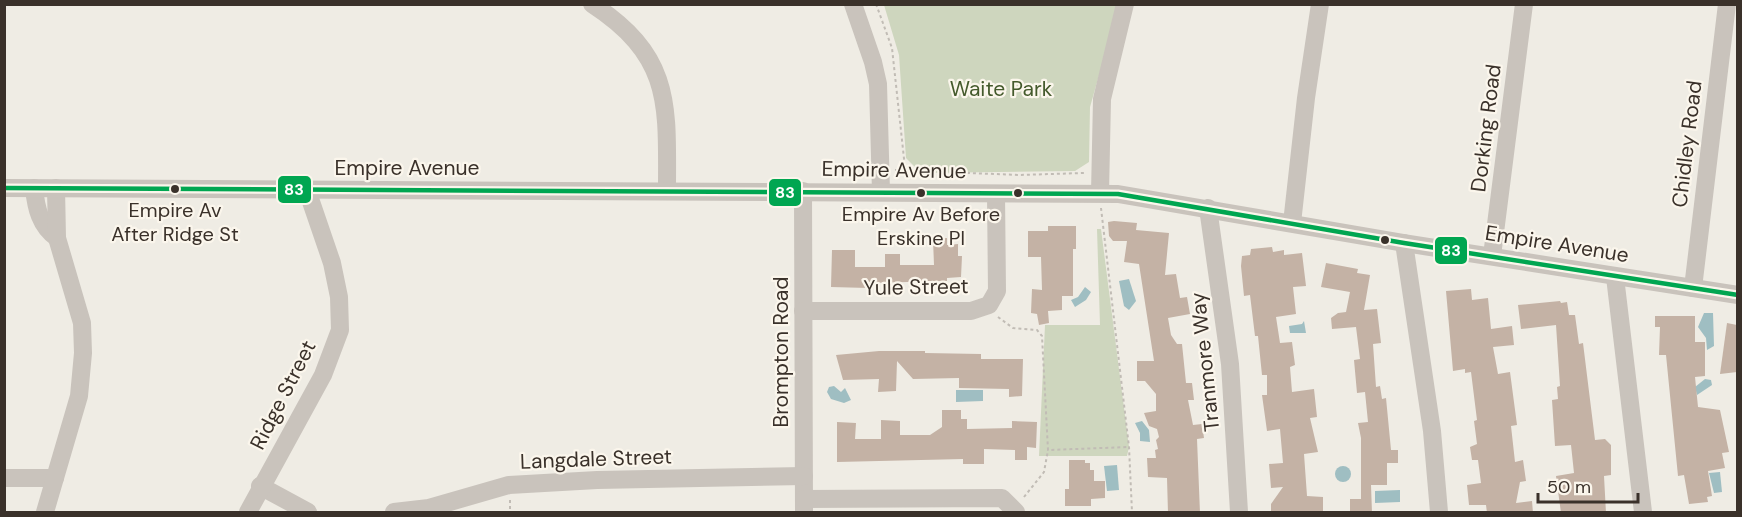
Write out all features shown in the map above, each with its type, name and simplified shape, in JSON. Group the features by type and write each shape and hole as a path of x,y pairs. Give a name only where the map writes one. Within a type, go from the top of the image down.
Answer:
{"street":[{"path":"592,4 632,38 647,58 659,81 666,104 668,191"},
{"path":"853,4 878,84 881,192"},
{"path":"1100,193 1104,84 1125,4"},
{"path":"1292,223 1306,98 1320,4"},
{"name":"Dorking Road","path":"1492,256 1524,4"},
{"name":"Chidley Road","path":"1693,288 1727,4"},
{"name":"Empire Avenue","path":"4,188 1100,193 1208,208 1404,243 1737,295"},
{"path":"34,188 36,208 46,231 57,238"},
{"path":"45,513 80,396 83,353 82,322 57,238 56,188"},
{"name":"Ridge Street","path":"248,513 260,486 323,375 340,330 339,297 332,263 307,190"},
{"name":"Brompton Road","path":"803,191 804,506"},
{"name":"Yule Street","path":"803,311 970,311 989,305 997,291 996,194"},
{"name":"Tranmore Way","path":"1208,208 1230,364 1239,513"},
{"path":"1404,243 1432,431 1439,513"},
{"path":"1615,277 1643,513"},
{"name":"Langdale Street","path":"394,513 429,508 509,485 597,480 804,476"},
{"path":"4,478 55,478"},
{"path":"260,486 308,513"},
{"path":"804,506 1002,498 1016,513"}],"path":[{"path":"876,4 892,48 906,171"},
{"path":"882,169 1020,175 1100,173"},
{"path":"1100,193 1129,447 1132,513"},
{"path":"989,305 999,318 1013,328 1037,330 1042,336 1048,450 1044,472 1025,495"},
{"path":"1048,450 1129,447"}],"green space":[{"name":"Waite Park","path":"884,5 1119,5 1090,107 1089,162 1075,171 921,173 906,158 899,55"},
{"path":"1097,229 1101,229 1129,447 1127,456 1039,456 1045,325 1100,325"}],"water":[{"path":"1129,279 1136,301 1129,310 1124,306 1119,281"},
{"path":"1085,287 1091,292 1086,300 1075,307 1071,300 1078,297"},
{"path":"1704,313 1713,313 1714,346 1707,350 1706,338 1698,327"},
{"path":"1304,321 1306,333 1290,333 1289,326 1302,324"},
{"path":"1705,379 1711,380 1712,385 1697,395 1695,387"},
{"path":"834,386 841,392 845,388 851,400 844,403 831,399 827,392 829,387"},
{"path":"956,390 983,390 983,401 956,402"},
{"path":"1142,421 1149,430 1150,442 1140,441 1140,433 1135,423"},
{"path":"1117,465 1119,490 1107,491 1104,466"},
{"path":"1343,466 1351,474 1343,482 1335,474"},
{"path":"1720,472 1722,492 1714,493 1709,473"},
{"path":"1400,490 1400,502 1375,503 1375,491"}],"building":[{"path":"1108,222 1137,223 1136,230 1169,233 1165,275 1176,274 1180,298 1187,297 1190,314 1168,318 1171,335 1177,344 1182,344 1186,383 1192,383 1194,400 1188,400 1193,425 1202,424 1204,438 1197,439 1200,513 1168,513 1167,478 1148,477 1147,458 1156,458 1155,450 1158,449 1156,440 1159,437 1157,429 1149,426 1144,413 1156,411 1156,394 1145,381 1137,381 1137,361 1154,361 1139,264 1124,262 1127,241 1113,241 1109,236"},
{"path":"1048,226 1076,226 1076,249 1073,249 1073,296 1062,296 1062,310 1048,311 1049,323 1039,325 1037,314 1031,313 1032,289 1042,290 1041,257 1028,257 1028,231 1048,231"},
{"path":"947,238 947,245 958,244 958,256 962,256 961,277 947,278 947,281 868,283 868,288 831,287 832,250 855,250 855,267 885,267 885,254 900,254 900,265 934,265 933,239"},
{"path":"1272,247 1273,252 1284,250 1284,255 1302,253 1306,286 1293,287 1296,314 1276,317 1280,343 1292,342 1295,365 1290,367 1292,392 1314,389 1317,417 1310,418 1318,452 1304,454 1307,496 1323,497 1323,513 1271,513 1271,504 1283,487 1271,488 1269,464 1283,463 1280,429 1267,431 1262,395 1267,395 1267,375 1262,375 1258,336 1255,336 1250,295 1244,296 1241,266 1242,256 1250,255 1251,249"},
{"path":"1326,263 1358,269 1357,273 1370,275 1364,310 1377,309 1381,343 1373,344 1376,387 1380,386 1382,399 1386,398 1391,450 1398,450 1398,463 1387,463 1387,485 1371,485 1372,513 1350,513 1350,499 1361,499 1361,438 1358,423 1368,422 1365,392 1357,393 1354,360 1360,359 1356,327 1332,329 1331,318 1338,313 1346,312 1350,292 1321,287"},
{"path":"1471,289 1472,300 1488,298 1491,329 1512,326 1514,345 1493,347 1498,374 1510,372 1517,425 1511,426 1515,462 1523,460 1526,481 1520,482 1516,503 1532,501 1533,513 1487,513 1486,505 1469,505 1467,485 1481,483 1478,460 1472,460 1470,447 1477,444 1474,421 1477,420 1471,372 1465,373 1465,369 1453,371 1446,291"},
{"path":"1560,301 1561,303 1567,302 1569,315 1575,315 1579,344 1583,343 1595,440 1605,439 1611,445 1611,475 1604,476 1606,513 1561,513 1556,476 1574,473 1571,445 1555,446 1552,400 1558,399 1557,387 1560,386 1556,325 1521,329 1518,305"},
{"path":"1655,316 1695,316 1695,342 1705,342 1705,376 1695,377 1698,407 1720,410 1729,452 1722,453 1725,468 1708,471 1712,496 1707,497 1708,502 1689,504 1684,475 1678,476 1666,355 1659,355 1660,327 1655,327"},
{"path":"1727,323 1737,325 1737,372 1720,374"},
{"path":"879,351 981,354 981,359 1023,359 1022,396 1009,397 1009,389 959,388 959,378 913,379 897,361 896,391 878,392 879,379 843,380 836,355"},
{"path":"942,410 961,410 961,419 967,419 967,429 1012,428 1012,421 1037,422 1036,448 1027,447 1027,460 1015,460 1015,450 984,449 984,464 963,464 963,459 837,462 837,422 856,423 855,439 881,439 881,420 900,421 900,435 930,435 942,427"},
{"path":"1069,460 1085,460 1085,463 1090,463 1090,470 1094,470 1094,481 1105,481 1105,498 1091,499 1091,506 1065,506 1065,489 1069,489"}],"transit line":[{"name":"83","path":"4,188 1118,194 1404,243 1738,295"}],"place":[{"name":"Empire Av After Ridge St","path":"175,189"},
{"name":"Empire Av Before Erskine Pl","path":"921,193"}]}
